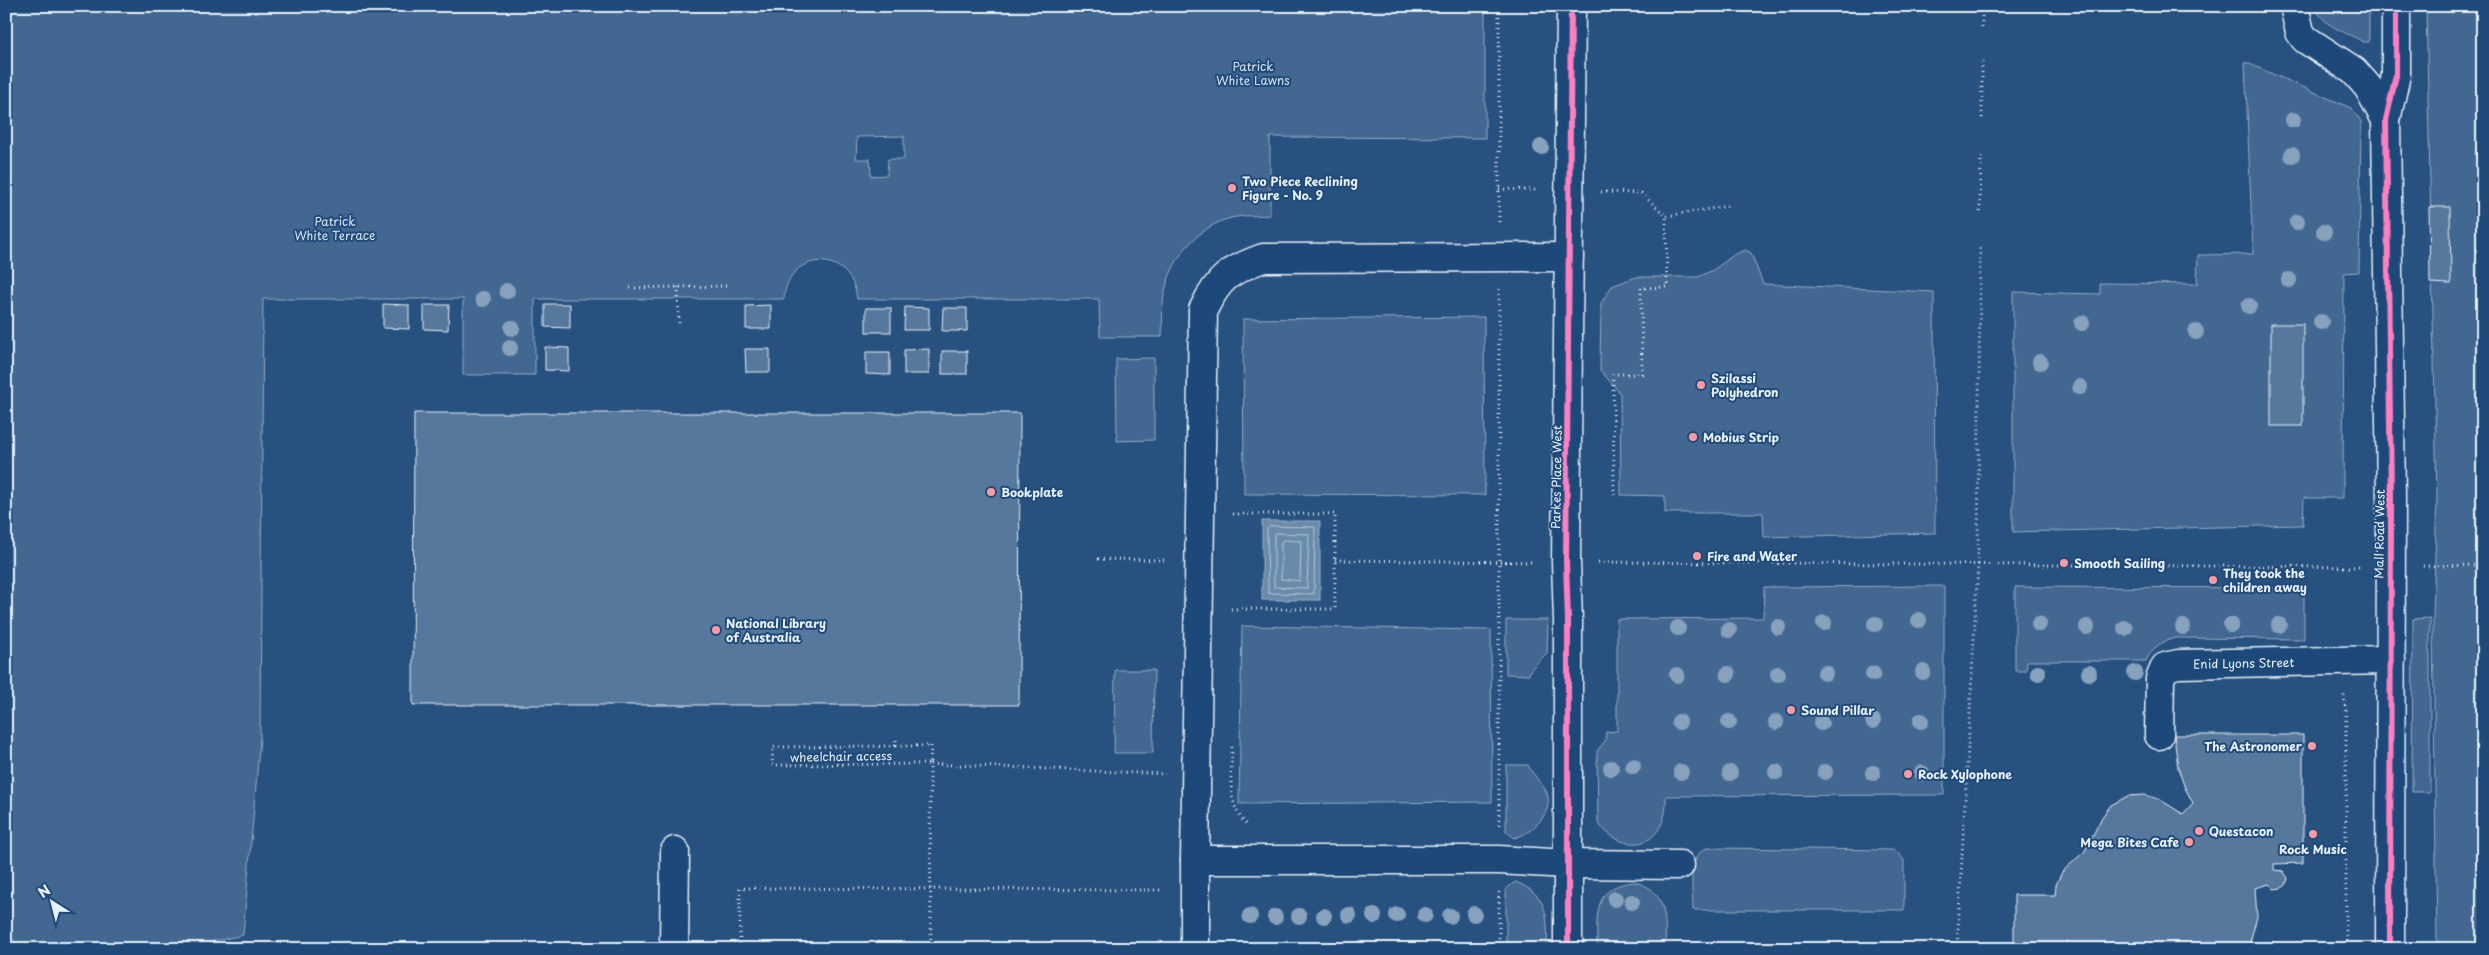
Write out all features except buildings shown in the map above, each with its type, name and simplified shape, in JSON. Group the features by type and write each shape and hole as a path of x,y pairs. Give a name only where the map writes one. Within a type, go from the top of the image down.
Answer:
{"street":[{"name":"Parkes Place West","path":"1568,949 1568,620 1566,562 1571,6"},
{"path":"2294,6 2300,32 2305,39 2354,71 2368,87 2386,120"},
{"name":"Mall Road West","path":"2390,949 2390,567 2386,120 2396,75 2396,6"},
{"path":"1194,949 1204,310 1214,286 1238,267 1263,258 1569,257"},
{"name":"Enid Lyons Street","path":"2159,735 2160,679 2166,667 2178,664 2390,660"},
{"path":"674,949 675,851"},
{"path":"1195,860 1499,860 1568,864 1680,865"}],"path":[{"path":"1499,6 1499,258"},
{"path":"1982,6 1982,30"},
{"path":"1982,62 1982,121"},
{"path":"1980,212 1981,154"},
{"path":"1499,189 1538,190"},
{"path":"1592,192 1641,193 1666,216 1667,287 1641,288 1642,374 1613,374 1614,495"},
{"path":"1666,216 1728,206"},
{"path":"1957,949 1978,564 1980,246"},
{"path":"630,288 727,286"},
{"path":"1490,286 1499,286 1499,949"},
{"path":"678,287 679,323"},
{"path":"1199,609 1335,609 1335,514 1201,515"},
{"path":"1098,559 1173,560"},
{"path":"1335,560 2390,567 2483,565"},
{"path":"2346,713 2346,949"},
{"path":"896,739 896,746 931,746 931,949"},
{"path":"930,764 1197,775"},
{"path":"740,949 740,888 932,887 1195,890"}],"green space":[{"path":"6,6 1485,6 1485,138 1270,137 1270,215 1236,217 1219,222 1198,235 1190,244 1175,264 1164,293 1162,337 1100,337 1099,299 857,299 853,283 844,271 832,264 820,262 807,264 796,271 788,283 784,299 535,299 535,375 463,375 463,299 263,299 260,738 243,935 210,942 210,949 19,949 6,926","holes":["904,136 904,159 888,159 887,175 871,176 870,159 856,159 857,137"]},
{"path":"2315,6 2369,6 2369,42 2363,42 2329,24 2323,19"},
{"path":"2426,6 2483,6 2483,949 2437,949 2433,618 2437,496"},
{"path":"2245,62 2351,108 2361,121 2359,272 2344,273 2343,498 2304,498 2303,525 2013,532 2013,292 2100,294 2100,283 2197,284 2198,255 2253,254"},
{"path":"1746,250 1751,253 1763,284 1934,292 1935,533 1764,537 1763,513 1665,513 1665,496 1621,495 1620,393 1600,370 1601,303 1612,286 1636,277 1698,277 1713,270 1735,254"},
{"path":"1484,317 1485,495 1244,494 1243,319"},
{"path":"1154,358 1154,440 1117,441 1116,359"},
{"path":"1944,586 1944,795 1666,796 1665,814 1658,831 1642,842 1633,843 1623,842 1614,837 1598,823 1597,751 1605,741 1606,732 1617,731 1617,619 1763,618 1764,587"},
{"path":"2015,587 2304,588 2304,639 2176,638 2158,645 2146,661 2027,661 2026,671 2015,671"},
{"path":"2430,618 2430,792 2412,792 2413,619"},
{"path":"1506,620 1548,620 1547,653 1531,669 1529,675 1506,674"},
{"path":"1242,626 1491,630 1492,802 1239,804"},
{"path":"1115,670 1154,670 1153,753 1114,753"},
{"path":"1506,765 1528,765 1542,784 1548,799 1545,814 1535,827 1514,838 1506,831"},
{"path":"1707,848 1895,850 1904,860 1904,910 1693,910 1693,866 1700,852"},
{"path":"1515,882 1534,893 1544,908 1547,927 1547,949 1506,949 1506,889"},
{"path":"1635,882 1646,886 1659,899 1665,918 1665,949 1597,949 1598,914 1604,896 1611,889 1621,884"}],"water":[{"path":"1262,521 1320,521 1320,600 1262,600"}],"cycle path":[{"path":"1568,949 1568,620 1566,562 1571,6"},
{"path":"2390,949 2391,497 2386,120 2396,75 2396,6"}],"place":[{"name":"Two Piece Reclining Figure - No. 9","path":"1232,188"},
{"name":"Szilassi Polyhedron","path":"1701,385"},
{"name":"Mobius Strip","path":"1693,437"},
{"name":"Bookplate","path":"991,492"},
{"name":"Fire and Water","path":"1697,556"},
{"name":"Smooth Sailing","path":"2064,563"},
{"name":"They took the children away","path":"2213,580"},
{"name":"National Library of Australia","path":"716,630"},
{"name":"Sound Pillar","path":"1791,710"},
{"name":"The Astronomer","path":"2312,746"},
{"name":"Rock Xylophone","path":"1908,774"},
{"name":"Questacon","path":"2199,831"},
{"name":"Rock Music","path":"2313,834"},
{"name":"Mega Bites Cafe","path":"2189,842"}],"park label":[{"name":"Patrick White Lawns","path":"1253,73"},
{"name":"Patrick White Terrace","path":"335,228"}]}
